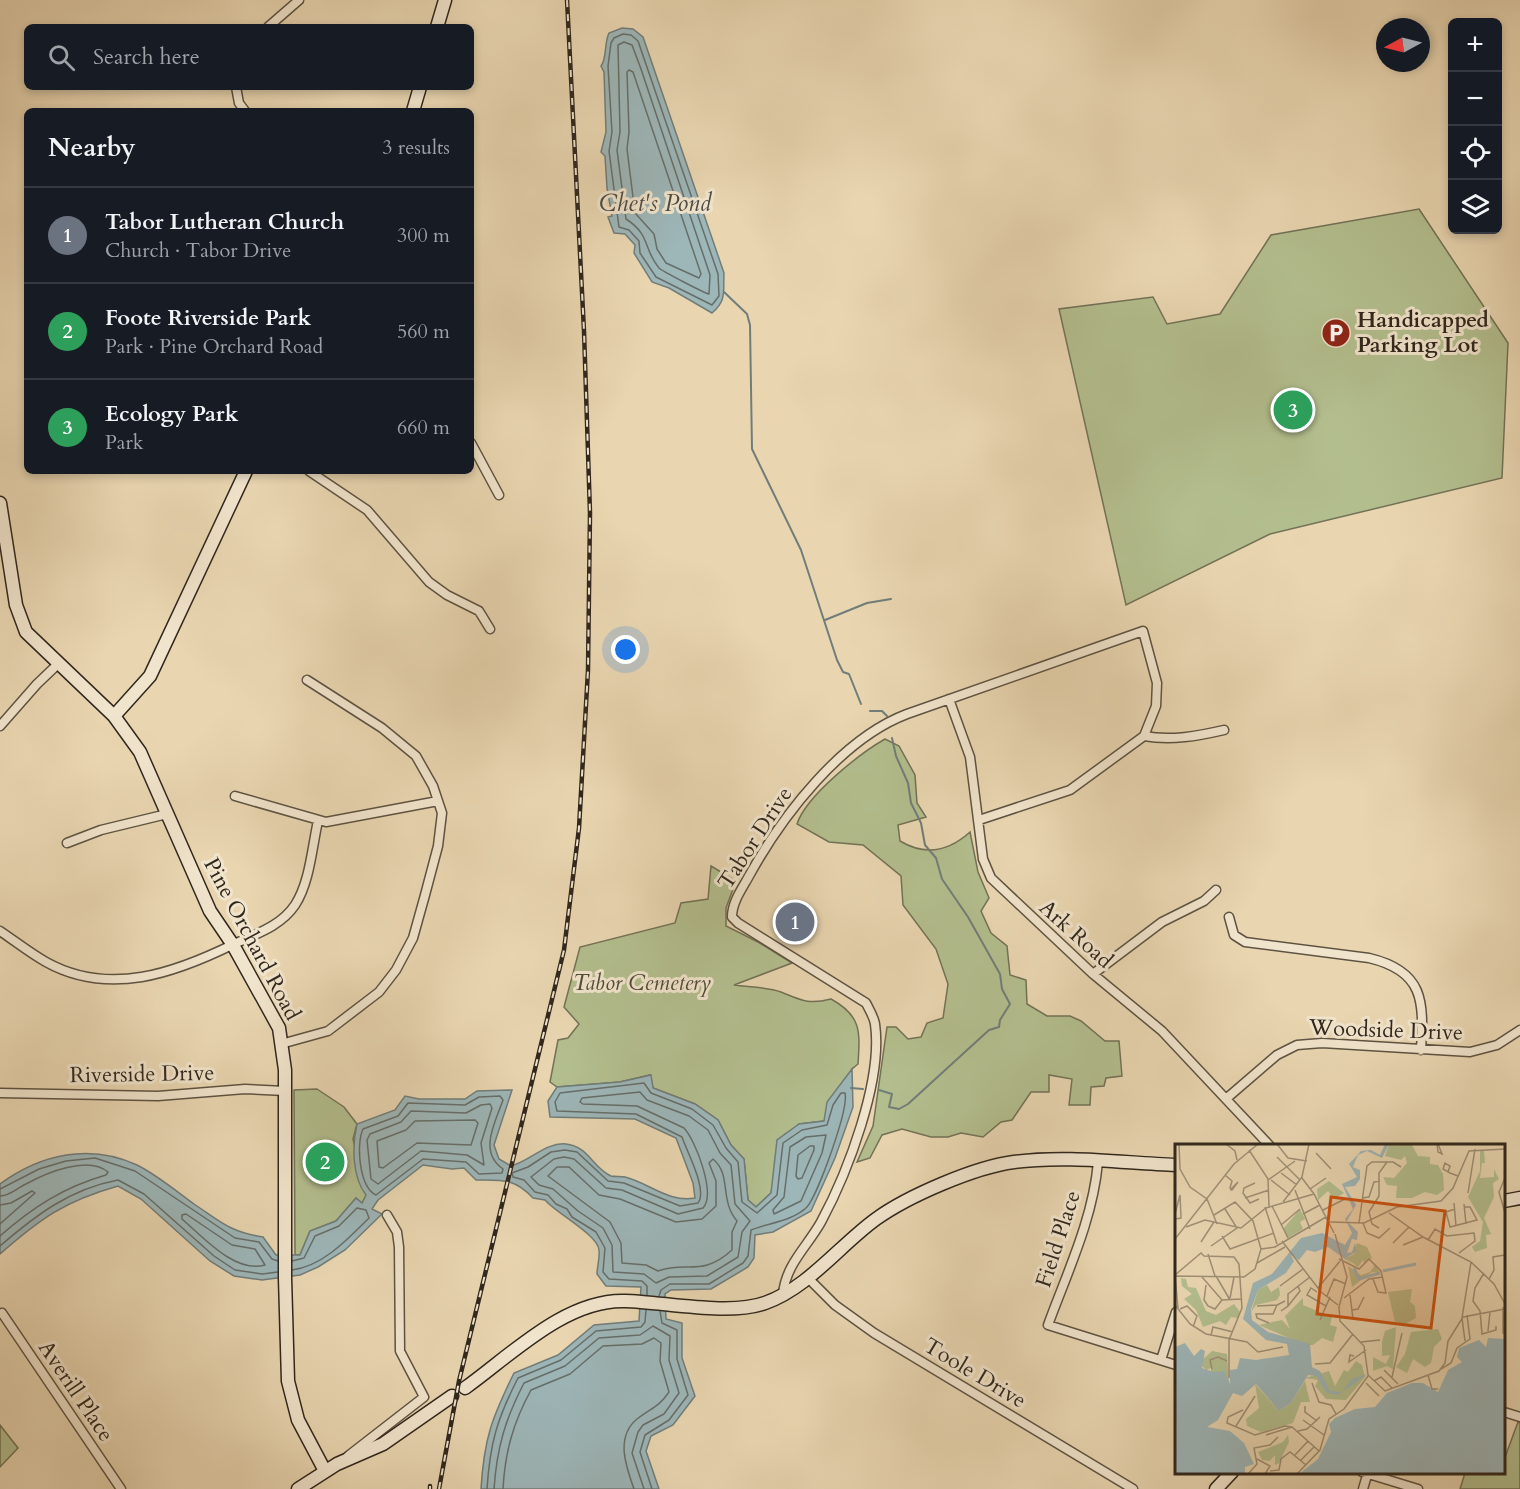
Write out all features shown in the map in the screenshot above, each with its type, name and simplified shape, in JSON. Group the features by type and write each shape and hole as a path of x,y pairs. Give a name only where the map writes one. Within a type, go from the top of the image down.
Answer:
{"street":[{"path":"271,24 299,0"},
{"path":"438,24 445,0"},
{"path":"237,90 239,103 243,108"},
{"path":"414,108 419,90"},
{"path":"474,448 499,495"},
{"path":"114,716 150,676 245,474"},
{"path":"313,474 367,510 429,582 447,595 479,611 490,629"},
{"name":"Pine Orchard Road","path":"0,503 16,605 26,632 114,716 140,752 210,911 233,945 279,1028 285,1091 285,1278 288,1381 298,1420 325,1471"},
{"name":"Tabor Drive","path":"783,1294 790,1268 821,1222 865,1120 875,1051 875,1022 866,1003 738,923 732,917 732,908 754,867 801,796 815,781 875,731 897,718 1143,631 1157,683 1156,706 1144,736"},
{"path":"0,726 36,684 58,664"},
{"path":"281,1044 328,1031 379,992 396,970 413,938 438,846 442,813 434,786 416,756 382,728 307,680"},
{"name":"Ark Road","path":"949,699 970,757 983,859 991,878 1093,974 1162,1031 1227,1098 1267,1144"},
{"path":"979,820 1070,790 1144,736 1160,739 1224,730"},
{"path":"236,796 318,821 438,801"},
{"path":"67,843 94,831 166,814"},
{"path":"0,931 47,963 84,975 123,980 171,971 279,923 295,905 303,885 318,821"},
{"path":"1093,974 1162,922 1204,901 1216,890"},
{"path":"1229,916 1234,935 1245,942 1369,958 1401,969 1415,985 1422,1003 1422,1050"},
{"name":"Woodside Drive","path":"1227,1098 1276,1054 1297,1045 1322,1043 1422,1050 1478,1051 1497,1045 1520,1030"},
{"name":"Riverside Drive","path":"0,1093 158,1096 245,1089 285,1091"},
{"path":"465,1388 568,1314 591,1305 636,1302 744,1308 765,1304 807,1277 877,1218 952,1181 1013,1162 1175,1165"},
{"name":"Field Place","path":"1098,1162 1093,1194 1082,1234 1048,1325 1161,1360"},
{"path":"1505,1202 1520,1198"},
{"path":"339,1464 424,1397 400,1351 399,1247 397,1232 387,1215"},
{"name":"Toole Drive","path":"807,1277 835,1305 867,1329 1133,1489"},
{"name":"Averill Place","path":"2,1313 121,1489"},
{"path":"1175,1315 1161,1360 1175,1365"},
{"path":"298,1489 325,1471 383,1444 452,1396"},
{"path":"1505,1413 1520,1417"},
{"path":"1216,1489 1231,1474"},
{"path":"1363,1489 1366,1474"},
{"path":"1369,1474 1418,1489"}],"green space":[{"path":"1419,209 1508,343 1502,478 1270,534 1126,605 1059,309 1153,297 1167,324 1220,314 1271,235"},
{"path":"885,739 899,746 915,775 917,803 926,817 898,825 900,841 919,849 936,849 954,844 970,832 978,872 989,898 981,911 991,933 1007,946 1010,975 1026,980 1027,1004 1047,1016 1070,1016 1081,1021 1105,1041 1119,1041 1122,1076 1106,1078 1104,1086 1091,1087 1090,1105 1069,1105 1072,1079 1049,1075 1049,1092 1031,1092 1012,1120 1001,1122 983,1137 961,1133 948,1137 931,1137 902,1129 882,1135 870,1158 857,1162 873,1126 887,1027 896,1027 908,1039 921,1037 927,1023 943,1018 948,984 936,949 903,905 901,876 863,845 829,842 797,824 802,813 822,789 848,765"},
{"name":"Tabor Cemetery","path":"711,866 736,881 726,908 726,926 792,963 734,985 776,990 805,1001 816,1002 831,999 849,1012 859,1034 858,1064 852,1069 824,1121 799,1124 792,1132 785,1134 771,1193 756,1207 748,1200 744,1159 731,1145 718,1120 695,1104 653,1088 650,1075 620,1082 557,1087 550,1082 558,1040 568,1038 579,1024 564,1007 580,947 675,923 681,903 708,899"},
{"path":"317,1089 344,1107 357,1124 353,1139 367,1195 362,1203 356,1198 336,1221 310,1231 300,1255 295,1255 294,1090"},
{"path":"1518,1422 1520,1423 1520,1489 1460,1489 1465,1474 1505,1474 1505,1457"},
{"path":"0,1425 18,1448 0,1467"}],"water":[{"name":"Chet's Pond","path":"622,28 633,29 643,37 724,273 722,300 712,313 669,288 652,282 634,253 635,245 625,234 614,233 608,217 612,216 605,156 601,152 606,132 604,72 601,66 609,33"},
{"path":"852,1069 853,1107 835,1158 811,1211 773,1232 755,1235 754,1258 748,1267 711,1289 671,1290 665,1294 666,1319 682,1323 682,1358 695,1396 673,1425 651,1436 646,1451 659,1489 481,1489 484,1456 490,1429 514,1373 558,1355 594,1325 639,1321 641,1287 606,1286 597,1274 599,1250 592,1238 545,1200 533,1198 513,1184 500,1180 476,1180 464,1168 452,1169 423,1165 378,1200 372,1209 382,1214 345,1250 300,1275 262,1280 234,1276 210,1261 141,1199 118,1186 83,1198 54,1212 0,1254 0,1184 32,1165 66,1155 84,1153 102,1154 137,1165 226,1225 263,1237 276,1255 300,1255 310,1231 336,1221 356,1198 362,1203 366,1195 361,1188 354,1161 357,1124 395,1110 405,1096 419,1099 465,1099 477,1091 512,1090 494,1145 499,1159 511,1166 552,1146 566,1144 580,1149 599,1168 611,1176 634,1180 676,1198 695,1198 693,1183 676,1138 635,1119 550,1117 548,1101 557,1087 620,1082 651,1075 653,1088 695,1104 718,1120 731,1145 744,1159 748,1200 756,1207 771,1193 777,1140 799,1124 824,1121 827,1102"}],"waterway":[{"path":"724,292 747,314 750,325 752,449 801,550 837,660 843,672 849,674 861,704"},
{"path":"825,620 867,603 891,599"},
{"path":"870,711 882,711 887,716"},
{"path":"879,1090 892,1094 889,1107 899,1109 908,1104 989,1030 999,1027 1000,1020 1010,1004 1002,989 1000,974 968,917 942,879 936,858 925,845 921,823 911,803 908,783 896,756 892,738"},
{"path":"851,1088 863,1089"}],"railway":[{"path":"439,1489 459,1381 564,950 579,828 588,670 590,513 584,331 567,0"}],"place":[{"name":"Handicapped Parking Lot","path":"1336,333"},
{"name":"Ecology Park","path":"1293,410"},
{"name":"Tabor Lutheran Church","path":"795,922"},
{"name":"Foote Riverside Park","path":"325,1162"}]}
